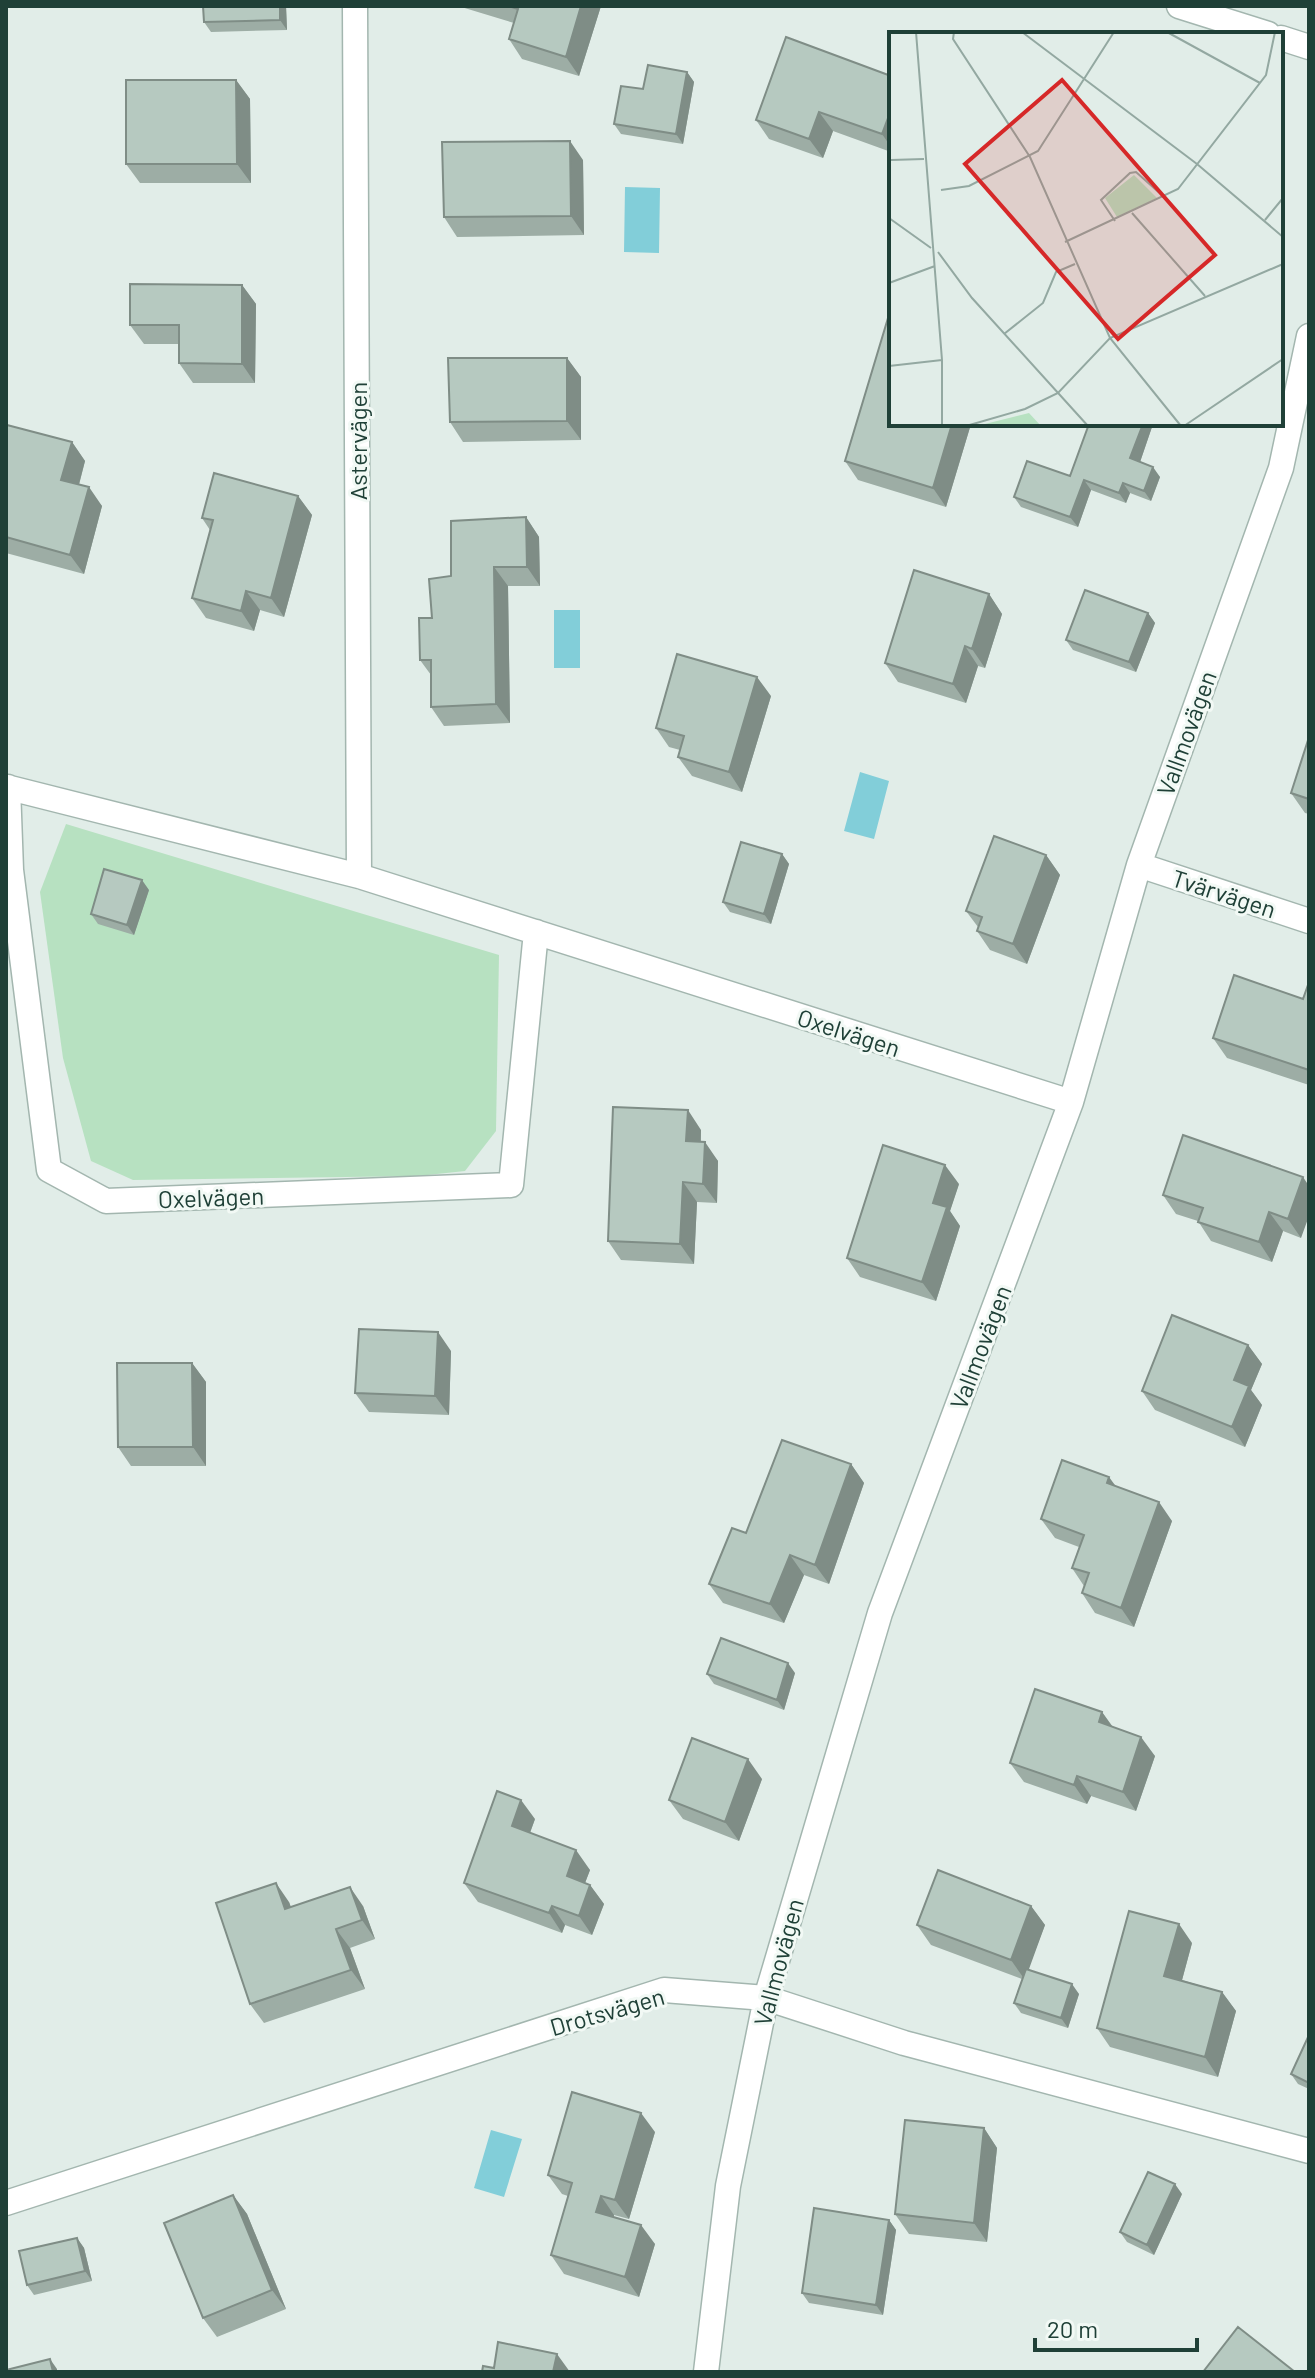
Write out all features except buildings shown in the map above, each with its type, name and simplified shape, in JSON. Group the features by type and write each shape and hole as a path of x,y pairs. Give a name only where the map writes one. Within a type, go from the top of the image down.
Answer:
{"street":[{"name":"Astervägen","path":"355,6 359,876"},
{"path":"1179,6 1262,32"},
{"path":"1283,39 1309,47"},
{"name":"Vallmovägen","path":"706,2372 728,2186 766,1998 880,1613 1071,1102 1139,865 1281,468 1309,336"},
{"name":"Oxelvägen","path":"536,932 511,1185 106,1201 49,1170 11,870 7,787 359,876 536,932 1071,1102"},
{"name":"Tvärvägen","path":"1139,865 1309,921"},
{"name":"Drotsvägen","path":"6,2203 664,1990 766,1998 904,2043 1309,2151"}],"green space":[{"path":"66,824 499,955 496,1131 465,1171 418,1176 133,1180 91,1161 63,1058 40,892"}],"water":[{"path":"625,187 660,188 659,253 624,252"},
{"path":"554,610 580,610 580,668 554,668"},
{"path":"860,772 889,781 874,839 844,831"},
{"path":"491,2130 522,2139 504,2197 474,2188"}]}
